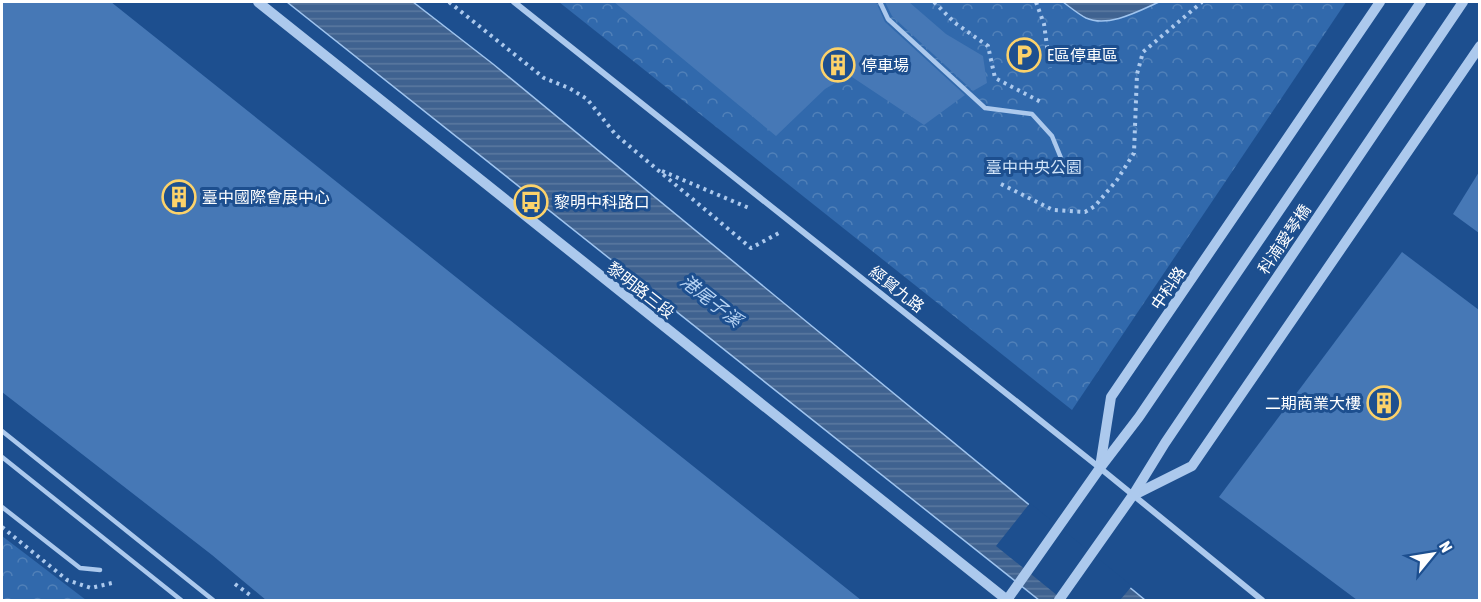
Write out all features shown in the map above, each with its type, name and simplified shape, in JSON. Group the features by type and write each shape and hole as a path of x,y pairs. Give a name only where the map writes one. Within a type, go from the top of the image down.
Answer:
{"street":[{"name":"黎明路三段","path":"258,2 1007,600"},
{"name":"經貿九路","path":"514,2 1100,468 1262,600"},
{"name":"中科路","path":"1007,600 1100,468 1111,398 1380,2"},
{"name":"科湳愛琴橋","path":"1100,468 1146,407 1421,2"},
{"name":"科湳愛琴橋","path":"1133,495 1462,2"},
{"path":"1059,600 1133,495 1192,465 1479,46"}],"lane":[{"path":"880,2 888,19 985,108 1032,114 1052,136 1061,158"},
{"path":"2,431 213,600"},
{"path":"2,457 181,600"},
{"path":"2,507 80,568 100,570"}],"path":[{"path":"449,2 544,78 569,88 587,99 616,135 750,248 779,233"},
{"path":"934,2 955,23 988,46 994,78 1044,104 1042,126"},
{"path":"1036,2 1044,24 1050,69"},
{"path":"1001,184 1053,210 1085,212 1095,206 1117,180 1134,153 1137,74 1143,52 1202,2"},
{"path":"656,169 749,208"},
{"path":"2,527 13,536"},
{"path":"235,584 250,596 250,600"}],"green space":[{"name":"臺中中央公園","path":"559,2 1346,2 1072,410"},
{"path":"2,536 86,600 2,600"}],"water":[{"name":"港尾子溪","path":"287,2 413,2 493,64 1145,600 1039,600"},
{"path":"1063,2 1159,2 1113,20 1095,21 1086,18"}],"pier":[{"path":"1030,503 1132,586 1120,600 1063,600 996,546"}],"building":[{"name":"臺中國際會展中心","path":"2,2 111,2 861,600 266,600 212,555 2,392"},
{"name":"停車場","path":"614,2 876,2 885,22 965,95 924,125 849,75 825,89 776,136"},
{"path":"885,2 909,2 946,34 983,56 987,83 973,91 892,16"},
{"path":"1479,172 1479,233 1453,214"},
{"name":"二期商業大樓","path":"1402,252 1479,310 1479,600 1357,600 1219,497"}],"place":[{"name":"E區停車區","path":"1024,55"},
{"name":"停車場","path":"838,65"},
{"name":"臺中國際會展中心","path":"179,197"},
{"name":"黎明中科路口","path":"531,202"},
{"name":"二期商業大樓","path":"1384,403"}]}
